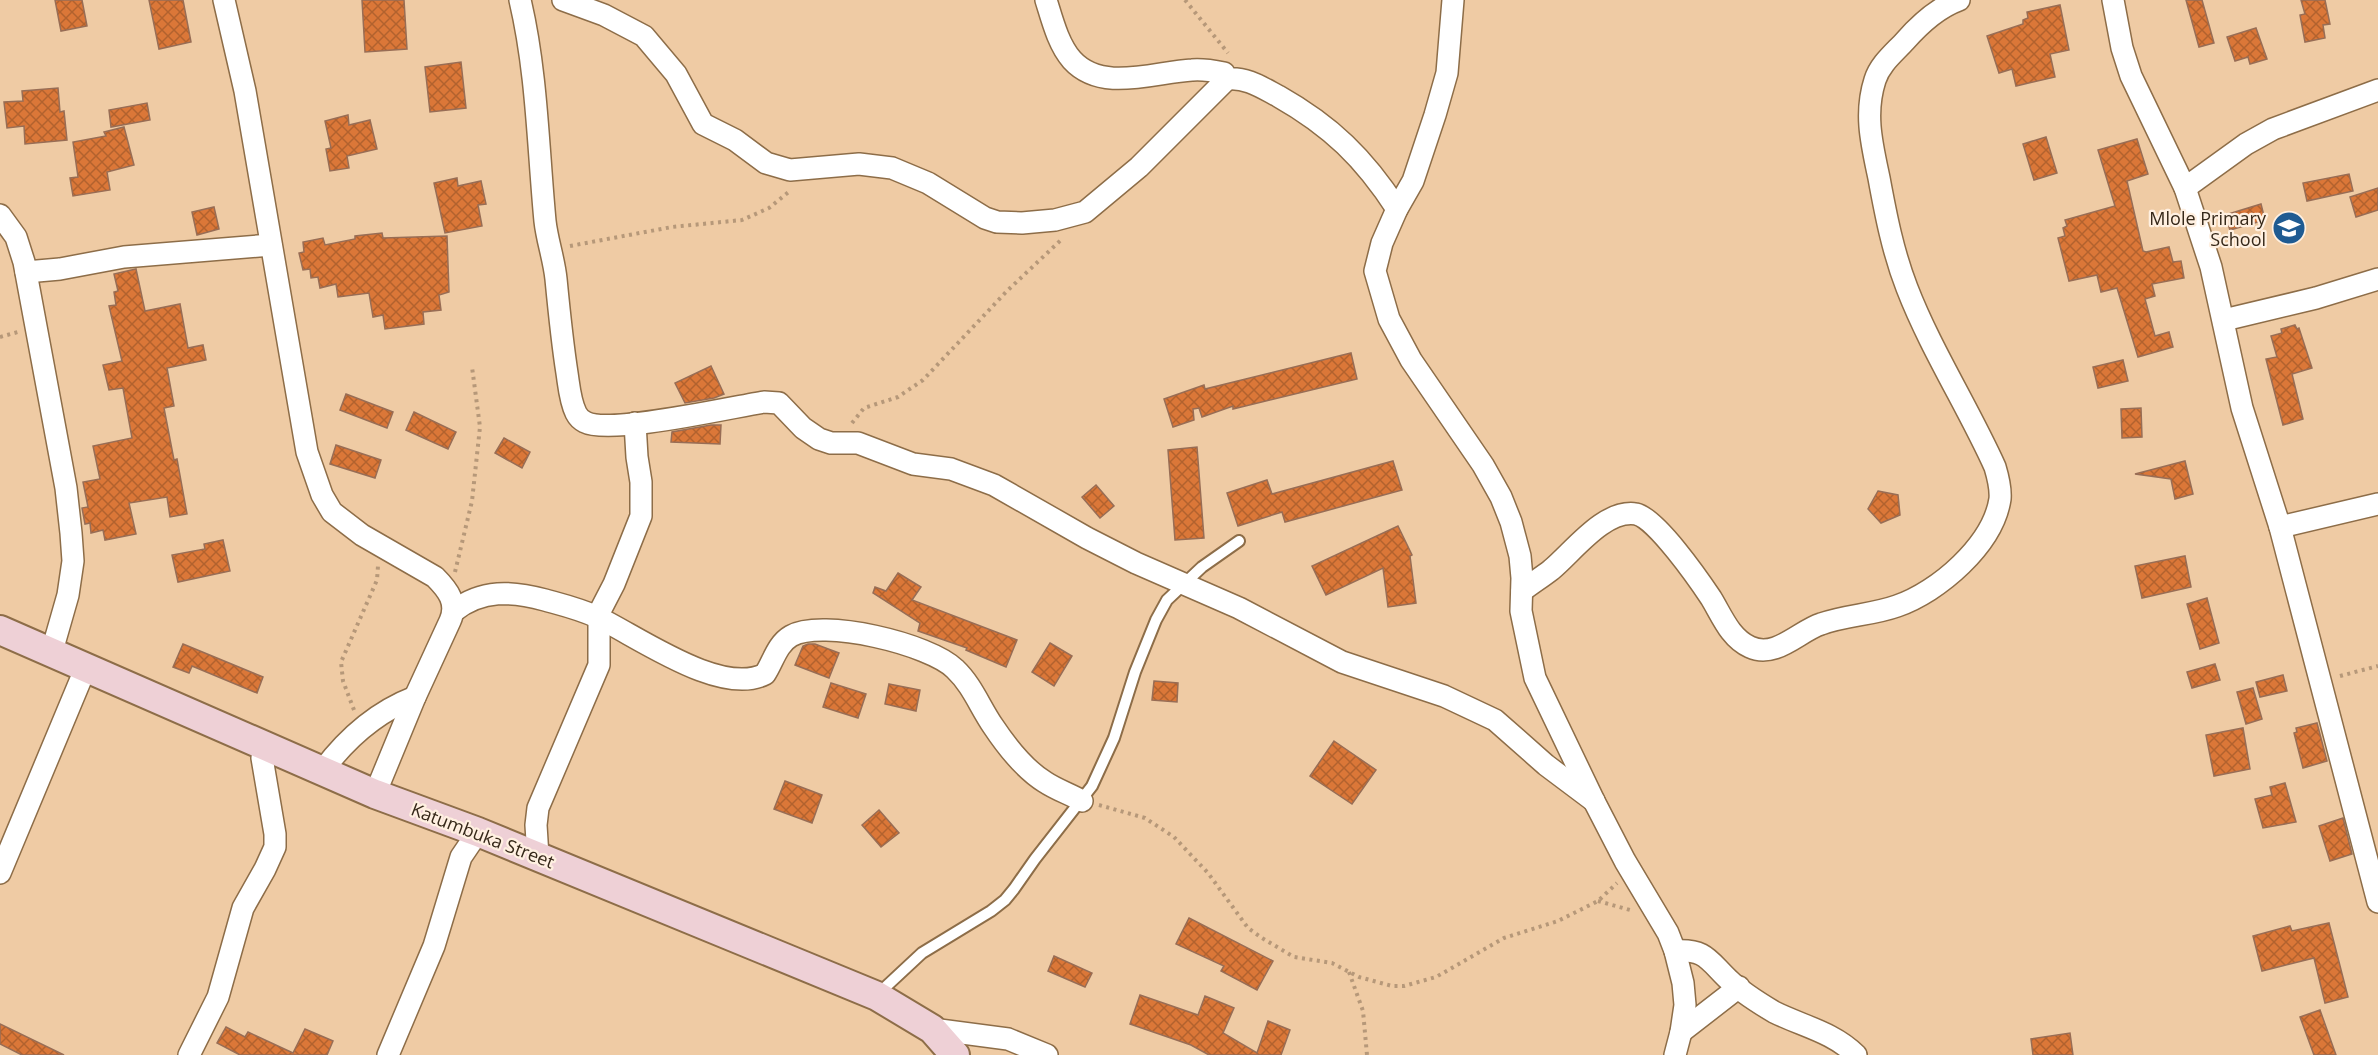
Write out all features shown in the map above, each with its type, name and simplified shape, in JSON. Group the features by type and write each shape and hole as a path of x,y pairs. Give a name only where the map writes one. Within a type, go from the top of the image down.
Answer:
{"main road":[{"name":"Katumbuka Street","path":"0,630 375,794 478,832 877,996 932,1029 955,1055"}],"street":[{"path":"224,0 244,91 306,442 322,495 332,512 368,539 435,577 446,588 452,603 375,794"},
{"path":"520,0 531,59 540,137 545,221 556,278 563,349 576,413 581,419 591,425 635,423 774,402 783,406 803,428 819,439 831,443 866,445 913,464 951,469 994,485 1087,538 1239,608 1342,662 1444,696 1495,720 1546,765 1594,801"},
{"path":"563,0 622,23 650,42 676,74 698,116 707,127 735,140 766,163 790,170 859,164 892,168 928,183 985,218 997,222 1022,223 1055,220 1085,212 1121,184 1227,79 1240,78 1254,83 1306,113 1338,136 1378,179 1397,209"},
{"path":"1046,0 1062,44 1071,59 1099,76 1124,78 1193,69 1224,73 1227,79"},
{"path":"1453,0 1447,73 1422,159 1382,243 1376,266 1382,299 1389,319 1421,378 1483,465 1511,522 1520,556 1521,611 1535,678 1594,801 1625,861 1668,933 1675,951 1683,983 1685,1005 1675,1055"},
{"path":"1522,591 1551,570 1608,520 1616,516 1636,514 1651,523 1671,545 1732,632 1743,643 1761,650 1789,642 1819,624 1889,608 1915,598 1950,576 1982,540 1995,514 2000,498 2000,485 1995,467 1931,342 1906,287 1888,230 1870,136 1869,114 1872,93 1880,68 1927,19 1941,8 1959,0"},
{"path":"2113,0 2122,48 2131,76 2185,188 2211,267 2242,408 2280,528 2378,902"},
{"path":"2185,188 2229,155 2273,129 2378,90"},
{"path":"0,214 16,237 26,272 66,488 72,533 72,561 68,595 52,651"},
{"path":"26,272 60,269 124,257 271,245"},
{"path":"2224,320 2316,298 2378,279"},
{"path":"538,857 536,825 543,794 599,665 598,618 632,542 641,516 641,482 635,423"},
{"path":"2280,528 2378,504"},
{"path":"452,603 482,595 507,593 572,608 635,636 680,663 710,673 747,679 765,674 787,639 803,632 822,630 854,633 922,649 944,660 955,669 974,693 998,733 1023,764 1044,782 1082,801"},
{"path":"0,873 86,667"},
{"path":"323,770 362,727 392,707 415,697"},
{"path":"189,1055 218,997 243,908 275,847 275,834 262,758 267,745"},
{"path":"388,1055 434,946 461,857 478,832"},
{"path":"1675,951 1693,950 1700,953 1738,987 1776,1012 1819,1030 1856,1055"},
{"path":"1681,1032 1738,987"},
{"path":"932,1029 1008,1039 1047,1055"}],"lane":[{"path":"877,996 922,953 1005,900 1082,801 1101,770 1156,620 1167,600 1202,567 1239,541"}],"path":[{"path":"1185,0 1254,83"},
{"path":"550,247 564,247 672,227 731,223 751,218 779,201 799,181 806,170"},
{"path":"843,442 847,430 864,408 908,392 934,370 1007,291 1082,221 1085,212"},
{"path":"452,603 472,501 480,427 472,367"},
{"path":"362,727 343,681 341,662 379,575 368,539"},
{"path":"2321,681 2378,666"},
{"path":"1082,801 1130,812 1157,825 1174,837 1208,873 1248,928 1294,957 1332,963 1359,978 1392,986 1418,983 1455,967 1504,938 1541,928 1598,901 1618,883 1626,870 1625,861"},
{"path":"1598,901 1615,907 1655,914"},
{"path":"1348,971 1363,1011 1367,1055"}],"building":[{"path":"55,0 82,0 87,26 61,31"},
{"path":"149,0 183,0 191,42 159,49"},
{"path":"362,0 404,0 407,49 365,52"},
{"path":"2186,0 2202,0 2214,43 2199,47"},
{"path":"2301,0 2325,0 2330,24 2323,25 2325,38 2305,42 2300,15 2305,14"},
{"path":"2060,5 2069,50 2050,54 2055,77 2016,86 2012,69 1999,73 1987,36 2023,24 2023,20 2028,18 2027,12"},
{"path":"2256,28 2267,59 2250,64 2248,57 2235,61 2227,37"},
{"path":"461,62 466,108 430,112 425,67"},
{"path":"58,88 60,112 64,111 67,140 25,144 24,126 7,128 4,102 23,101 22,91"},
{"path":"147,103 150,120 111,127 109,110"},
{"path":"348,115 349,125 370,120 377,149 347,156 349,168 330,171 326,149 331,148 325,121"},
{"path":"124,127 134,165 107,172 110,190 73,196 70,178 78,177 73,142 106,136 104,132"},
{"path":"2046,137 2057,173 2034,180 2023,144"},
{"path":"2137,139 2148,174 2127,181 2143,251 2169,247 2173,262 2181,261 2184,278 2152,284 2155,296 2145,299 2155,336 2169,332 2173,347 2138,357 2117,288 2101,292 2097,275 2069,281 2058,238 2065,236 2063,228 2067,226 2065,220 2115,206 2098,150"},
{"path":"2349,174 2353,191 2307,201 2303,183"},
{"path":"457,178 458,186 481,181 486,204 478,205 482,226 445,233 434,183"},
{"path":"2378,188 2378,210 2356,217 2350,197"},
{"path":"2261,204 2265,220 2230,230 2225,215"},
{"path":"214,207 219,229 197,235 192,212"},
{"path":"382,233 383,238 447,236 449,292 439,295 441,310 423,312 424,324 385,329 383,315 373,317 369,293 338,297 336,284 320,288 318,277 311,278 310,269 303,270 299,253 304,252 303,242 323,238 325,245 355,239 355,236"},
{"path":"136,269 145,311 180,304 188,348 203,345 206,360 167,368 174,406 164,408 174,460 177,459 187,514 170,517 167,497 129,503 136,534 105,540 103,530 91,533 90,523 85,524 82,508 88,507 83,482 100,479 93,446 132,438 123,388 109,390 103,365 122,361 109,306 116,305 114,292 118,291 114,274"},
{"path":"2295,325 2297,329 2299,328 2312,368 2292,374 2303,419 2283,425 2266,359 2277,357 2271,336 2282,333 2281,329"},
{"path":"1351,353 1357,379 1233,409 1233,406 1202,417 1199,408 1193,409 1194,420 1173,427 1164,399 1204,385 1205,389"},
{"path":"2123,360 2128,381 2098,388 2093,367"},
{"path":"711,366 724,394 685,403 675,383"},
{"path":"346,394 393,412 387,428 340,410"},
{"path":"2141,408 2142,437 2122,438 2121,409"},
{"path":"414,412 456,432 448,449 406,430"},
{"path":"721,425 720,444 671,442 672,432"},
{"path":"504,438 530,452 522,468 495,453"},
{"path":"336,445 381,460 375,478 330,464"},
{"path":"1197,447 1204,538 1175,540 1168,450"},
{"path":"1393,461 1402,490 1285,522 1282,512 1238,526 1227,493 1267,480 1272,494"},
{"path":"2185,461 2193,494 2175,499 2171,479 2135,474"},
{"path":"1096,485 1114,506 1100,518 1082,497"},
{"path":"1878,491 1898,495 1900,515 1881,523 1868,509"},
{"path":"1398,526 1412,555 1410,556 1416,603 1388,607 1383,568 1326,595 1312,566"},
{"path":"223,540 230,571 178,582 172,555 205,549 204,544"},
{"path":"2185,556 2191,587 2142,598 2135,566"},
{"path":"898,573 921,587 912,600 1017,640 1006,667 966,650 967,648 918,631 920,623 873,593 875,587 886,591"},
{"path":"2207,598 2219,643 2200,649 2187,604"},
{"path":"1050,643 1072,656 1054,686 1032,672"},
{"path":"183,644 263,677 257,693 192,666 189,673 173,667"},
{"path":"815,644 839,653 829,678 795,665 803,646"},
{"path":"2215,664 2220,680 2192,688 2187,672"},
{"path":"2283,675 2287,691 2260,697 2256,682"},
{"path":"1154,681 1178,683 1177,702 1152,700"},
{"path":"831,683 866,694 858,718 823,707"},
{"path":"889,684 920,690 916,711 885,704"},
{"path":"2253,688 2262,719 2246,724 2237,692"},
{"path":"2317,723 2327,761 2303,768 2294,733 2297,732 2296,728"},
{"path":"2243,728 2250,769 2214,776 2206,735"},
{"path":"1334,741 1376,770 1352,804 1310,776"},
{"path":"785,781 822,795 812,823 774,809"},
{"path":"2285,783 2296,822 2263,828 2255,799 2272,795 2270,787"},
{"path":"879,810 899,833 881,847 862,825"},
{"path":"2343,818 2352,854 2330,861 2319,826"},
{"path":"1189,918 1273,961 1257,990 1221,971 1224,966 1176,944"},
{"path":"2329,923 2348,997 2325,1003 2314,958 2262,971 2253,936 2290,926 2292,931"},
{"path":"1054,956 1092,973 1085,987 1048,971"},
{"path":"1140,995 1198,1015 1205,996 1234,1008 1223,1033 1257,1053 1268,1021 1290,1030 1281,1055 1209,1055 1191,1045 1130,1024"},
{"path":"2320,1010 2336,1055 2314,1055 2300,1017"},
{"path":"0,1024 64,1055 22,1055 0,1044"},
{"path":"226,1027 245,1037 248,1032 293,1053 305,1029 333,1041 327,1055 240,1055 217,1043"},
{"path":"2070,1033 2073,1055 2033,1055 2031,1039"}],"place":[{"name":"Mlole Primary School","path":"2289,228"}]}
